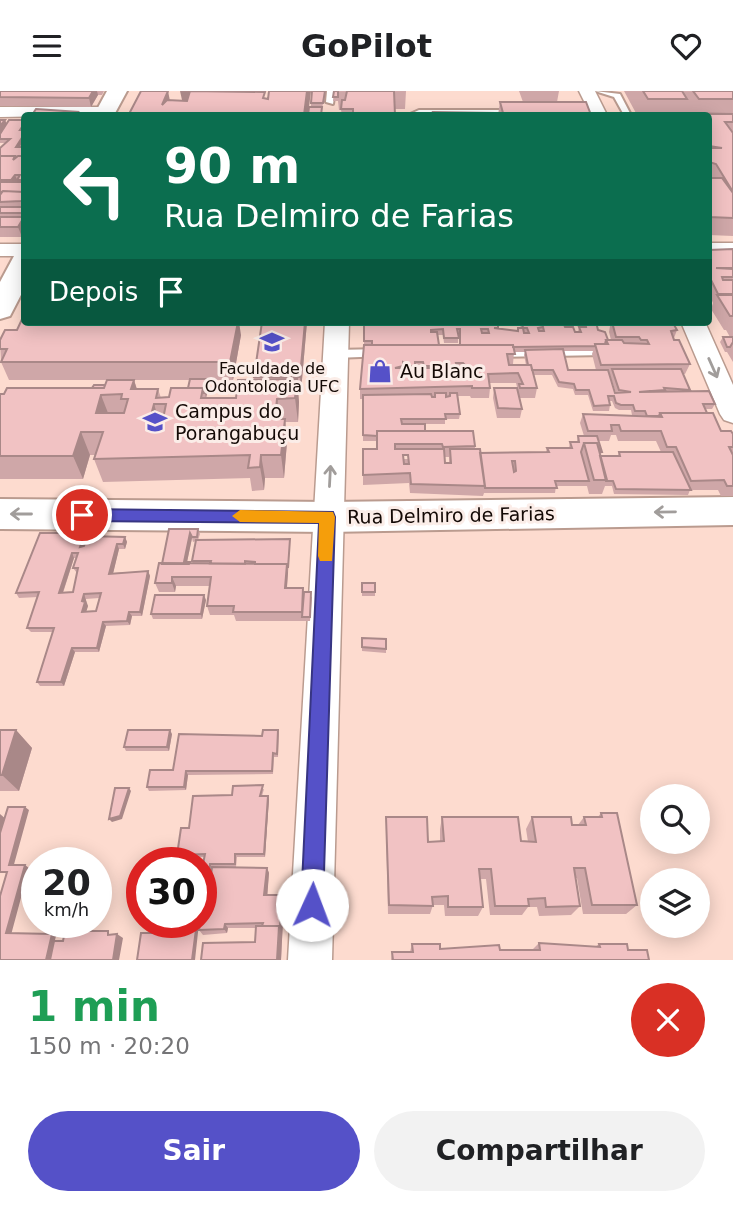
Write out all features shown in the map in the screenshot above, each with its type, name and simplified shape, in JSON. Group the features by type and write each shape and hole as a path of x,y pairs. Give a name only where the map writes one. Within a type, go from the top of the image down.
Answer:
{"street":[{"path":"106,112 117,91"},
{"path":"587,91 595,112"},
{"path":"0,112 21,112"},
{"path":"712,249 733,249"},
{"path":"0,250 21,250"},
{"path":"0,310 21,268"},
{"path":"695,326 733,414"},
{"path":"310,960 336,338"},
{"name":"Rua Delmiro de Farias","path":"0,514 328,517 733,511"}],"lane":[{"path":"330,102 331,91"},
{"path":"599,91 616,95 625,112"},
{"path":"419,112 528,112"},
{"path":"336,338 401,353"},
{"path":"481,353 601,352"}],"building":[{"path":"0,91 93,91 89,98 0,97"},
{"path":"141,91 168,91 162,105 167,100 187,101 190,91 265,92 263,98 268,99 269,91 307,91 304,112 130,112"},
{"path":"312,91 325,91 323,103 311,103"},
{"path":"347,91 394,91 395,112 353,112 353,109 341,109 342,100 345,100"},
{"path":"643,91 682,91 687,99 648,99"},
{"path":"693,91 733,91 733,99 699,99"},
{"path":"500,102 586,102 590,112 503,112"},
{"path":"309,107 322,107 321,112 308,112"},
{"path":"36,109 78,112 34,112"},
{"path":"712,114 733,114 733,122 725,122 733,133 733,192 716,164 712,163 712,148 722,148 712,146"},
{"path":"9,120 21,120 21,139 16,147 21,147 21,156 0,156 0,148 10,139 0,139 0,134"},
{"path":"0,156 15,156 13,160 21,156 21,180 17,180 20,175 15,175 11,180 0,180"},
{"path":"712,178 722,178 733,193 733,218 712,217"},
{"path":"0,182 21,182 21,192 0,193"},
{"path":"3,191 21,192 21,201 0,202"},
{"path":"0,207 21,207 21,213 0,213"},
{"path":"0,217 21,217 18,227 0,227"},
{"path":"733,249 733,268 716,268 733,269 733,277 722,277 723,280 733,280 733,294 718,294 712,282 712,250"},
{"path":"717,295 733,295 733,316 730,316"},
{"path":"21,321 21,326 237,326 230,362 1,362 7,349 0,349 0,340 5,330 17,330"},
{"path":"261,326 305,326 300,377 254,377"},
{"path":"364,326 498,326 494,328 518,331 523,326 565,326 581,332 579,327 597,326 598,330 605,332 608,340 605,344 595,346 460,345 460,329 457,329 459,338 444,338 443,329 431,330 437,332 439,345 372,345 372,341 364,341"},
{"path":"613,326 675,326 677,330 671,331 674,340 679,340 690,364 601,365 595,344 608,344 606,340 622,340 624,343 649,344 647,340 641,340 639,337 616,337"},
{"path":"723,337 733,337 730,347 727,347"},
{"path":"364,345 513,345 515,354 507,354 509,365 531,365 537,388 520,388 519,384 523,384 518,373 488,374 490,388 472,386 360,389","holes":["403,362 407,366 415,366 415,362 423,362 424,366 457,366 456,363 463,363 468,368 395,368 403,366"]},
{"path":"563,349 568,370 608,370 615,393 631,392 619,390 612,369 681,369 690,390 664,388 665,390 639,392 709,391 715,404 703,404 707,413 660,413 659,416 647,416 645,411 635,411 633,405 616,403 614,396 608,396 610,405 594,406 589,390 576,390 574,384 559,382 553,370 532,370 531,365 528,365 525,350"},
{"path":"190,379 208,379 205,393 203,388 188,388"},
{"path":"297,379 295,398 277,399 275,419 285,419 281,455 261,455 260,467 248,468 250,455 94,459 103,432 81,432 73,456 0,456 0,394 4,394 7,388 104,388 107,380 134,380 131,389 158,389 156,398 169,397 171,388 203,388 201,398 236,398 238,380","holes":["122,394 121,399 128,399 124,413 96,413 101,395","154,404 166,404 163,419 150,419"]},
{"path":"94,385 105,385 104,388 92,388"},
{"path":"494,388 517,388 522,409 498,408"},
{"path":"435,393 446,393 446,397 450,396 450,393 457,393 460,414 445,414 446,419 401,419 402,424 425,424 425,431 377,431 377,436 363,435 363,395 431,394 435,397"},
{"path":"660,413 713,413 721,431 731,431 733,447 729,447 733,455 733,486 727,486 724,480 691,481 676,447 667,447 661,431 621,431 619,425 611,425 612,431 588,431 583,414 662,417"},
{"path":"377,431 473,431 475,446 395,444 395,449 444,449 445,463 451,463 450,449 480,449 485,486 411,484 410,473 363,475 363,449 377,449","holes":["403,455 408,455 409,464 404,464"]},
{"path":"578,436 597,436 602,452 597,443 584,443 581,452 589,481 555,481 557,488 485,488 480,453 549,452 547,448 572,448 570,442 579,442"},
{"path":"584,443 597,443 607,480 594,480"},
{"path":"619,452 673,452 691,490 616,489 613,481 606,481 600,456 620,456"},
{"path":"62,527 87,527 80,547 84,546 87,536 125,537 123,544 117,544 109,574 148,571 140,612 129,612 127,621 103,622 97,648 72,648 61,682 37,682 54,628 27,628 39,592 16,593 40,533 59,533","holes":["72,553 78,553 73,568 78,568 73,592 59,593","101,593 96,611 82,612 84,594"]},
{"path":"169,529 198,529 197,537 192,537 190,533 184,562 190,562 189,564 162,564"},
{"path":"290,539 288,568 287,564 255,564 245,561 245,564 210,564 211,561 192,561 196,540"},
{"path":"159,563 287,564 285,588 303,588 302,612 233,612 234,606 207,606 211,577 172,577 172,583 155,583"},
{"path":"362,583 375,583 375,592 362,592"},
{"path":"304,592 311,592 310,617 302,617"},
{"path":"155,595 204,595 201,614 151,614"},
{"path":"362,638 386,639 386,649 362,647"},
{"path":"0,730 16,730 2,775 0,775"},
{"path":"128,730 170,730 167,747 124,747"},
{"path":"263,730 278,730 277,754 273,753 272,771 186,771 184,787 147,787 150,770 173,770 179,734 262,736"},
{"path":"263,785 260,796 268,796 264,854 235,854 235,864 217,864 217,847 178,847 181,828 189,828 193,796 232,795 233,786"},
{"path":"115,788 129,788 120,816 109,819"},
{"path":"8,807 25,807 9,865 21,865 21,879 6,933 21,933 21,938 51,938 46,960 0,960 0,896 7,872 0,872 0,833"},
{"path":"601,813 617,813 637,905 592,905 585,868 574,868 580,906 546,907 545,898 528,899 529,906 495,906 491,869 479,869 483,907 448,907 448,896 432,897 433,906 389,905 386,817 427,817 428,842 444,841 442,817 518,817 521,841 536,842 532,817 571,817 572,825 586,825 584,817 602,817"},
{"path":"217,867 267,868 264,895 282,895 280,927 262,926 263,923 225,924 224,929 217,929"},
{"path":"256,926 279,926 277,960 201,960 203,943 255,942"},
{"path":"117,934 113,960 50,960 54,941 63,941 64,938 112,938 112,935"},
{"path":"140,938 195,938 192,960 137,960"},
{"path":"539,943 600,947 599,944 627,944 628,950 647,950 649,960 393,960 392,952 413,952 412,944 440,944 440,949 499,945 500,950 540,950"}],"slow traffic":[{"path":"240,516 328,517 326,556"}],"place":[{"name":"Faculdade de Odontologia UFC","path":"272,342"},
{"name":"Au Blanc","path":"380,371"},
{"name":"Campus do Porangabuçu","path":"155,422"}],"route":[{"path":"82,515 328,517 312,905"}]}
